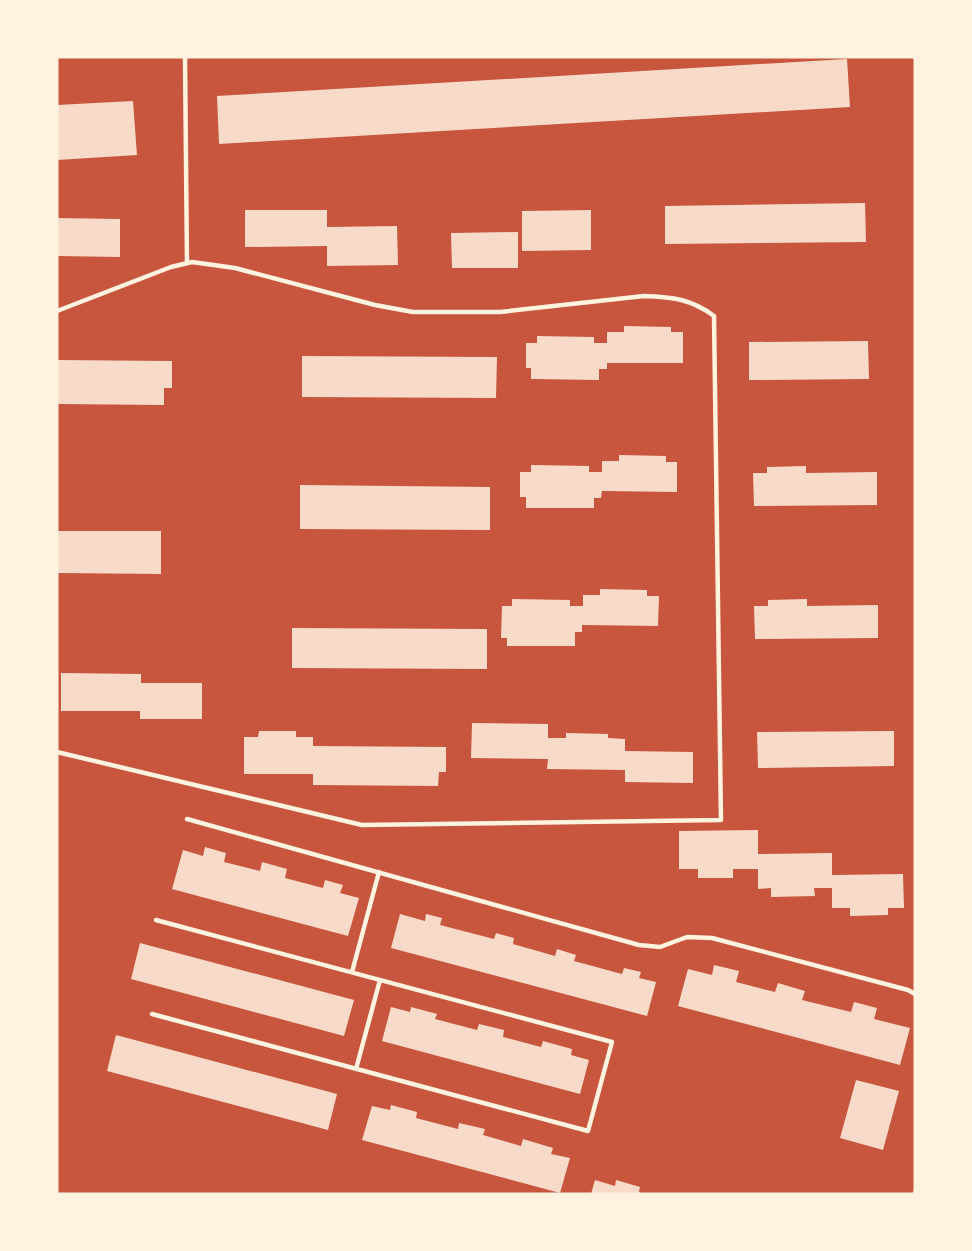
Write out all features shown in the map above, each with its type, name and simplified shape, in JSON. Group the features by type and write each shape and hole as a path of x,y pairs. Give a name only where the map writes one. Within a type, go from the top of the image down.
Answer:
{"lane":[{"path":"185,57 187,263"},
{"path":"57,311 187,263 235,268 375,305 413,312 454,314 500,312 644,296 668,297 698,303 714,316 721,819 362,825 57,752"},
{"path":"187,819 639,945 660,947 687,938 712,938 908,990 915,994"},
{"path":"352,972 379,872"},
{"path":"152,1014 588,1131 612,1042 156,920"},
{"path":"356,1069 380,980"}],"building":[{"path":"847,59 850,107 219,144 217,96"},
{"path":"133,101 137,155 57,160 57,105"},
{"path":"865,203 866,242 665,244 665,206"},
{"path":"245,210 327,210 327,227 397,226 398,265 327,266 327,246 245,247"},
{"path":"591,210 591,250 522,251 522,211"},
{"path":"57,218 120,219 120,257 57,256"},
{"path":"518,232 518,268 452,268 451,233"},
{"path":"624,326 671,327 671,332 683,332 683,363 607,363 607,369 599,369 599,380 531,379 531,368 526,368 526,343 537,343 537,336 594,337 594,343 607,343 607,332 624,332"},
{"path":"868,341 869,379 749,380 749,342"},
{"path":"302,356 497,357 496,398 302,397"},
{"path":"57,360 172,361 172,388 164,388 164,405 57,404"},
{"path":"619,455 666,456 666,462 677,462 677,492 602,491 601,498 594,498 594,508 526,508 526,497 520,497 520,472 531,472 531,465 589,466 589,472 602,472 602,461 619,461"},
{"path":"806,466 806,473 877,472 877,505 754,506 753,473 767,473 767,467"},
{"path":"300,485 490,487 490,530 300,529"},
{"path":"57,531 161,531 161,574 57,573"},
{"path":"600,589 647,590 647,596 659,596 658,626 582,625 582,632 575,632 575,646 507,646 507,638 501,638 502,606 512,606 512,599 570,600 570,606 583,606 583,595 600,595"},
{"path":"807,599 807,606 878,605 878,638 755,639 754,606 768,606 768,600"},
{"path":"292,628 487,629 487,669 292,668"},
{"path":"61,673 141,674 141,683 202,683 202,719 140,719 140,711 61,711"},
{"path":"472,723 548,724 548,738 566,738 566,733 608,734 608,738 625,739 625,751 693,752 693,783 625,782 625,770 547,769 548,759 471,758"},
{"path":"259,731 296,731 296,737 313,737 313,746 446,747 446,772 439,772 438,786 313,785 313,774 244,774 244,737 258,737"},
{"path":"894,731 894,766 758,768 757,732"},
{"path":"758,830 758,854 832,853 832,875 903,874 904,908 888,908 888,915 850,916 850,908 832,908 832,888 814,888 815,896 771,897 771,888 758,889 758,869 733,869 733,878 698,878 698,869 679,869 679,831"},
{"path":"205,847 226,853 224,862 260,871 262,862 287,869 285,878 323,888 325,880 343,885 340,893 359,898 348,936 172,889 183,850 203,856"},
{"path":"400,914 425,921 426,914 442,918 440,925 494,939 496,933 514,938 513,944 555,956 557,949 576,955 574,961 622,974 624,968 641,972 639,978 656,982 647,1016 391,948"},
{"path":"140,943 354,1000 344,1036 131,979"},
{"path":"714,965 739,971 736,982 775,992 778,983 805,991 802,1000 851,1012 854,1002 877,1008 874,1019 910,1028 900,1065 678,1006 688,969 712,975"},
{"path":"391,1007 410,1012 411,1007 437,1014 435,1019 477,1030 479,1024 504,1030 503,1037 541,1047 543,1041 572,1049 571,1055 589,1060 580,1094 382,1041"},
{"path":"116,1035 337,1094 328,1130 107,1071"},
{"path":"856,1080 899,1091 883,1150 840,1138"},
{"path":"391,1105 417,1112 416,1118 458,1129 459,1123 485,1129 483,1135 521,1146 523,1139 553,1148 551,1154 570,1158 560,1193 362,1140 372,1106 390,1110"},
{"path":"595,1180 615,1186 616,1180 640,1187 639,1192 643,1194 591,1194"}]}
